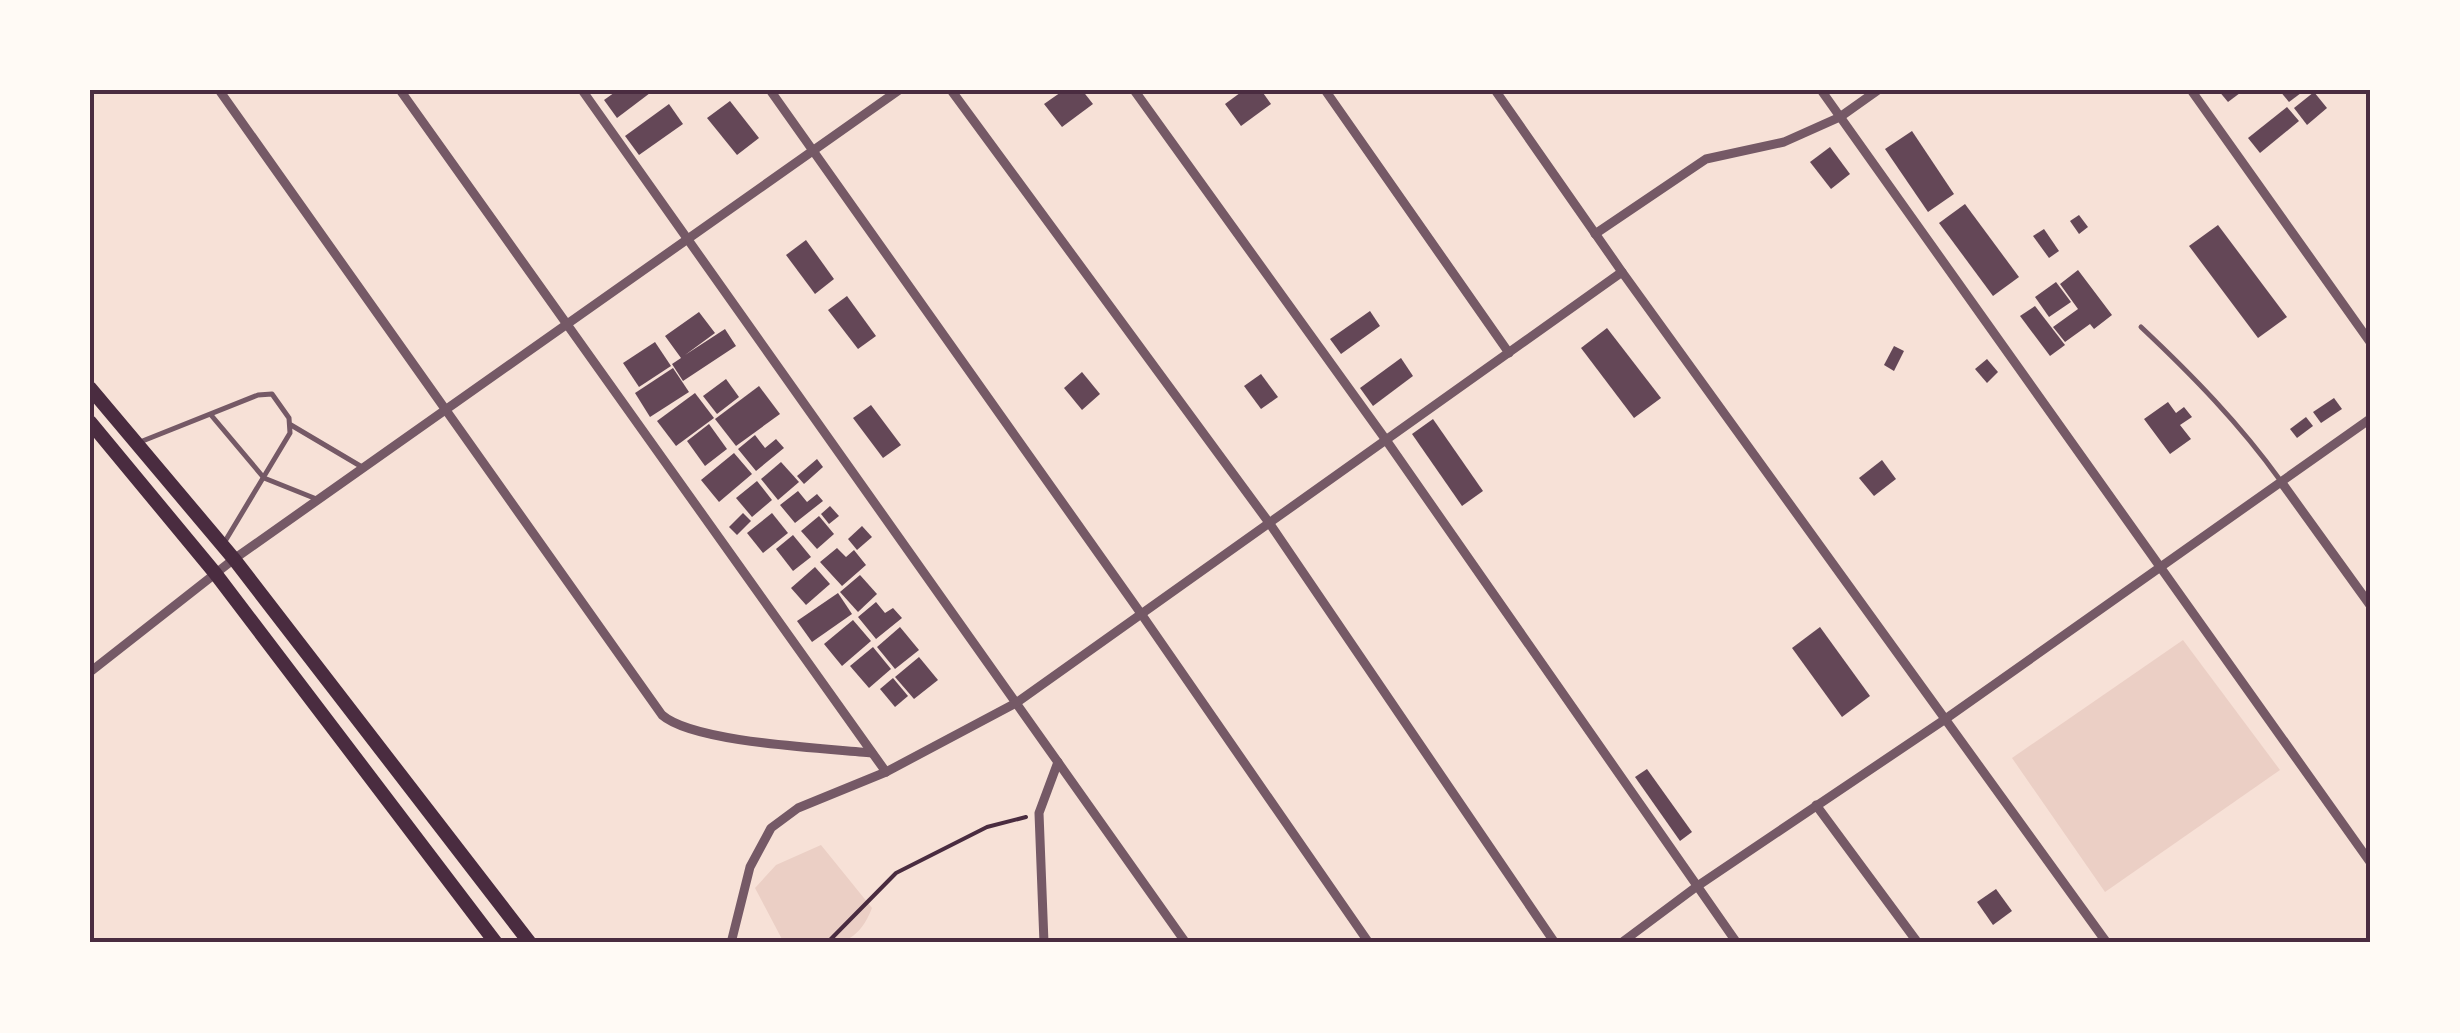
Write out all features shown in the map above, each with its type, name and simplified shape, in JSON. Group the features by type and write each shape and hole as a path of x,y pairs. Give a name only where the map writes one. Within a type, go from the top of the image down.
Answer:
{"main road":[{"path":"90,388 234,559 530,943"},
{"path":"90,422 215,572 496,943"}],"street":[{"path":"219,90 445,413 668,721 716,735 872,753"},
{"path":"400,90 886,772"},
{"path":"582,90 1186,943"},
{"path":"770,90 1369,943"},
{"path":"90,672 215,572 898,90"},
{"path":"951,90 1270,524 1555,943"},
{"path":"1134,90 1386,440 1737,943"},
{"path":"1325,90 1509,353"},
{"path":"1496,90 1622,272 2107,943"},
{"path":"1820,90 2370,862"},
{"path":"1595,234 1706,159 1784,142 1840,117 1878,90"},
{"path":"2191,90 2370,342"},
{"path":"731,943 750,867 771,828 798,808 886,772 1016,702 1622,272"},
{"path":"1622,943 1696,886 1944,720 2370,420"},
{"path":"2282,482 2370,606"},
{"path":"1044,943 1040,813 1058,762"},
{"path":"1816,805 1918,943"}],"lane":[{"path":"2141,327 2208,390 2282,482"},
{"path":"136,444 267,393 272,394 291,425 364,469"},
{"path":"211,415 264,478 319,500"},
{"path":"223,546 291,425"}],"path":[{"path":"827,943 896,874 988,827 1040,813"}],"shaded area":[{"path":"2183,640 2280,770 2105,892 2012,758"},
{"path":"821,845 872,908 857,933 837,943 784,943 755,888 776,865"}],"building":[{"path":"618,90 654,90 617,118 604,100"},
{"path":"1064,90 1082,90 1093,104 1062,127 1044,104"},
{"path":"1244,90 1261,90 1271,104 1241,126 1225,104"},
{"path":"2218,90 2244,90 2228,102"},
{"path":"2279,90 2305,90 2289,102"},
{"path":"2314,92 2327,108 2307,125 2294,108"},
{"path":"730,101 759,138 737,155 707,118"},
{"path":"669,104 683,124 639,155 625,136"},
{"path":"2287,107 2299,121 2260,153 2248,138"},
{"path":"1912,131 1954,194 1928,212 1885,149"},
{"path":"1830,147 1850,174 1831,189 1810,162"},
{"path":"1965,204 2019,277 1993,296 1939,223"},
{"path":"2079,215 2088,227 2079,234 2070,221"},
{"path":"2218,225 2287,317 2258,338 2189,246"},
{"path":"2044,229 2059,251 2049,258 2033,236"},
{"path":"806,240 834,279 815,294 786,255"},
{"path":"2078,270 2112,315 2094,329 2090,324 2065,342 2053,327 2078,309 2060,284"},
{"path":"2056,282 2071,302 2049,317 2035,297"},
{"path":"847,296 876,336 858,349 828,310"},
{"path":"2035,306 2065,345 2050,356 2020,316"},
{"path":"1370,311 1380,326 1341,354 1330,339"},
{"path":"699,312 715,333 685,355 725,329 736,346 683,381 672,364 681,358 665,336"},
{"path":"1607,328 1661,398 1634,418 1581,348"},
{"path":"655,342 671,366 639,387 623,363"},
{"path":"1894,346 1904,351 1894,371 1884,365"},
{"path":"1401,358 1413,376 1373,406 1360,388"},
{"path":"1987,359 1998,372 1987,383 1975,369"},
{"path":"673,368 689,392 650,417 635,393"},
{"path":"1082,372 1100,394 1082,410 1064,388"},
{"path":"1261,374 1278,397 1261,409 1244,386"},
{"path":"726,379 739,397 717,414 703,396"},
{"path":"759,386 780,414 736,446 715,419"},
{"path":"695,393 714,418 676,446 657,421"},
{"path":"2334,398 2342,409 2321,423 2313,412"},
{"path":"2168,402 2176,413 2184,407 2192,417 2180,425 2191,439 2170,454 2144,419"},
{"path":"871,405 901,445 883,458 853,418"},
{"path":"2306,417 2313,426 2297,438 2290,429"},
{"path":"1433,419 1483,491 1462,506 1412,434"},
{"path":"709,424 727,449 705,466 687,441"},
{"path":"755,435 765,448 776,439 784,448 756,471 738,449"},
{"path":"734,453 752,474 719,502 701,480"},
{"path":"817,459 823,467 804,484 797,476"},
{"path":"1882,460 1896,479 1874,496 1859,478"},
{"path":"781,462 799,482 778,500 761,479"},
{"path":"757,481 772,500 752,517 736,498"},
{"path":"798,491 807,502 817,494 823,501 795,523 780,505"},
{"path":"830,506 839,516 829,524 821,514"},
{"path":"743,513 751,521 737,535 729,527"},
{"path":"772,513 788,533 763,553 747,533"},
{"path":"819,516 834,534 817,549 801,531"},
{"path":"862,526 872,537 857,550 848,539"},
{"path":"793,535 811,557 793,571 776,549"},
{"path":"837,548 846,557 854,550 866,565 842,586 820,562"},
{"path":"815,567 830,584 806,605 791,588"},
{"path":"860,575 877,594 858,612 840,592"},
{"path":"838,593 852,614 812,642 797,621"},
{"path":"876,602 885,613 893,608 902,618 876,639 858,617"},
{"path":"853,620 871,641 842,666 824,644"},
{"path":"900,627 919,650 895,669 877,647"},
{"path":"1820,627 1870,696 1842,717 1792,648"},
{"path":"873,647 891,669 869,688 850,666"},
{"path":"919,657 938,680 914,699 895,677"},
{"path":"893,678 908,696 895,707 880,689"},
{"path":"1647,769 1692,832 1680,841 1635,777"},
{"path":"1996,889 2012,911 1993,925 1977,902"}]}
